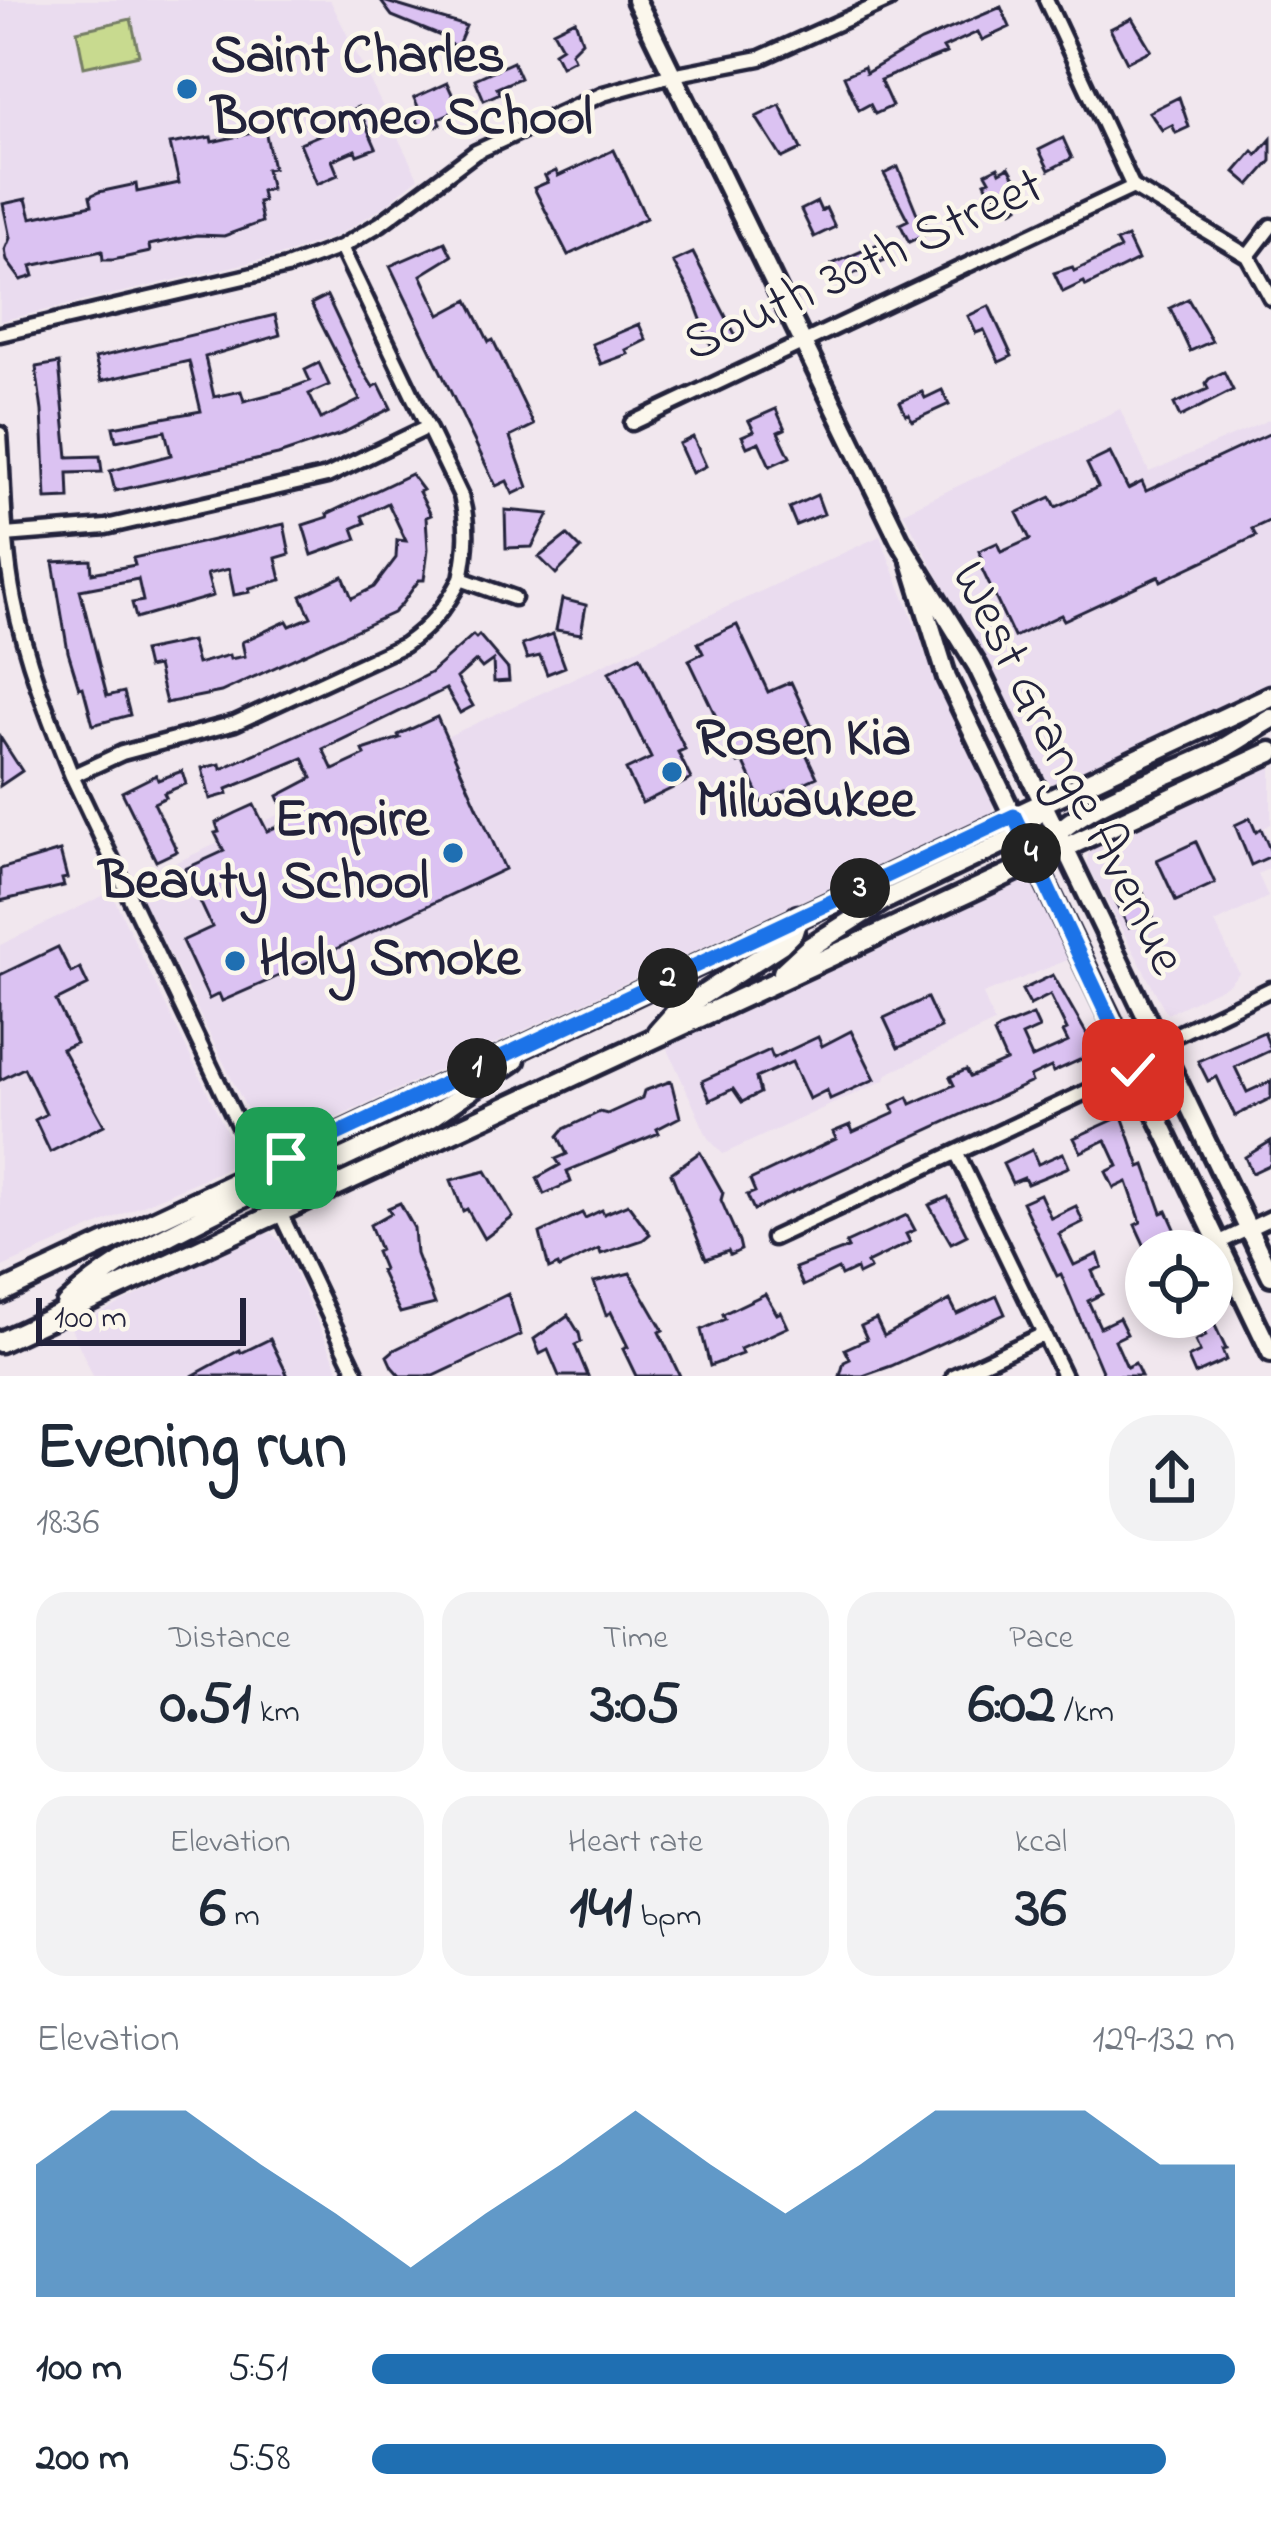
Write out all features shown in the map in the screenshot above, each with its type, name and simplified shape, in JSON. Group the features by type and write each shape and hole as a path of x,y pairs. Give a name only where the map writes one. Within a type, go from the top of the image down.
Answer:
{"main road":[{"path":"770,984 810,946 1018,825 1044,802 1271,696"},
{"path":"1062,838 1073,819 1217,752 1271,719"},
{"path":"0,1342 1035,861 1062,838 1271,752"},
{"path":"0,1293 798,916 1018,825"},
{"path":"650,1040 675,1013 781,944 793,932 798,916"},
{"path":"279,1212 280,1195 290,1183 429,1118 552,1032"},
{"path":"53,1317 93,1280 174,1228 246,1196 260,1171"}],"street":[{"name":"West Grange Avenue","path":"636,0 910,561 947,678 1212,1230"},
{"path":"0,334 287,266 341,248 476,152 603,94 760,58 889,0"},
{"path":"1046,0 1132,187 1248,256 1271,298"},
{"name":"South 30th Street","path":"632,423 1132,187"},
{"path":"1248,256 1271,226"},
{"path":"72,776 122,753 236,723 404,645 445,609 461,579 467,517 341,248"},
{"path":"5,535 106,527 327,476 428,428"},
{"path":"0,434 5,535 14,597 27,655 72,776 358,1376"},
{"name":"West Grange Avenue","path":"910,561 927,580 976,666 1271,1276"},
{"path":"461,579 514,598"},
{"path":"947,678 976,666"},
{"path":"1076,947 1107,933"},
{"path":"772,1238 1133,1070 1159,1043 1271,988"},
{"path":"957,1154 1064,1376"},
{"path":"1233,1236 1271,1218"},
{"name":"West Grange Avenue","path":"1233,1274 1271,1353"},
{"path":"954,1376 1044,1334"}],"shaded area":[{"name":"Saint Charles Borromeo School","path":"0,0 330,0 418,178 337,236 286,254 0,321"},
{"path":"1120,409 1149,472 1271,419 1271,684 1052,784 1037,771 903,512"},
{"path":"880,536 932,669 994,797 992,812 278,1145 264,1144 134,882"},
{"path":"1271,764 1271,824 1264,828 1271,843 1271,867 1258,874 1268,897 1215,923 1239,973 1229,984 1167,1014 1088,866 1088,854 1095,846"},
{"path":"1022,881 1037,889 1070,959 983,994 994,1023 887,1074 885,1080 723,1154 708,1138 666,1045"},
{"path":"111,892 235,1149 235,1160 227,1168 0,1268 0,945"},
{"path":"271,1233 281,1242 342,1376 93,1376 71,1328 258,1234"}],"green space":[{"path":"131,19 139,55 84,67 77,31"}],"building":[{"path":"380,0 466,26 457,47 392,16"},
{"path":"1001,7 1010,27 982,40 978,32 943,48 946,53 880,80 892,106 875,114 870,104 859,110 844,76 864,67 866,73 921,41"},
{"path":"1132,18 1151,50 1127,62 1110,29"},
{"path":"575,20 582,41 571,52 574,59 561,66 554,52 562,47 553,31"},
{"path":"513,62 520,78 484,100 475,79"},
{"path":"447,83 459,109 439,118 441,124 423,133 414,98"},
{"path":"1179,97 1189,127 1176,133 1172,125 1162,130 1149,112"},
{"path":"780,105 801,149 782,158 756,117"},
{"path":"358,107 376,148 332,160 338,175 317,184 300,143 338,127 334,117"},
{"path":"265,130 273,168 266,169 271,189 261,191 263,201 258,202 262,222 224,236 197,235 149,245 150,252 113,260 103,260 102,251 31,266 34,276 21,280 7,261 10,238 3,204 26,199 31,218 92,205 90,196 99,192 136,184 137,192 179,183 170,144 211,137 212,142"},
{"path":"1063,138 1072,158 1049,170 1039,150"},
{"path":"1271,139 1271,161 1250,185 1235,172"},
{"path":"614,150 646,218 568,255 534,188 548,182 545,176 556,171 558,176"},
{"path":"898,167 918,216 930,232 909,242 900,224 908,220 884,174"},
{"path":"998,167 1000,172 1009,167 1018,183 1009,187 1019,207 1012,211 1000,192 992,196 985,182 990,180 986,173"},
{"path":"817,202 821,211 826,208 835,227 814,237 801,210"},
{"path":"1127,237 1138,260 1063,292 1054,273 1072,267 1074,271 1120,249 1116,242"},
{"path":"445,242 452,256 421,275 440,315 468,300 534,425 510,437 528,487 513,494 507,481 496,486 390,266"},
{"path":"878,244 885,260 837,281 832,264"},
{"path":"693,253 737,338 712,349 673,262"},
{"path":"327,296 359,364 373,387 379,384 391,408 341,434 278,455 115,491 110,471 171,455 165,431 116,441 113,427 201,411 189,361 101,381 95,358 275,315 280,335 205,357 214,397 241,391 244,401 283,391 310,381 305,370 319,363 329,385 309,394 321,419 360,400 311,304"},
{"path":"1188,299 1212,341 1190,351 1170,308"},
{"path":"989,306 1012,356 999,362 984,330 976,333 968,316"},
{"path":"639,324 646,340 626,350 628,354 601,364 592,344"},
{"path":"59,363 68,457 100,456 102,472 68,473 69,498 46,499 36,367"},
{"path":"1224,372 1233,390 1180,417 1174,404 1208,389 1209,379"},
{"path":"942,390 949,404 912,421 906,415 900,402"},
{"path":"776,409 785,429 778,432 790,457 770,466 759,442 747,447 742,436 754,431 749,421"},
{"path":"1271,433 1271,520 1252,529 1256,536 1161,581 1159,576 1064,620 1061,615 1014,637 978,561 982,559 979,551 997,543 1001,552 1030,539 1017,513 1051,497 1056,507 1098,487 1087,464 1110,453 1128,489 1142,482 1146,491"},
{"path":"693,437 706,466 692,473 679,444"},
{"path":"411,474 423,490 419,492 431,515 426,517 424,580 419,580 393,613 221,692 166,703 157,666 147,668 143,651 191,641 197,664 229,655 230,659 245,656 242,642 287,621 290,626 311,617 301,596 343,576 352,598 374,587 396,558 397,540 406,541 388,503 362,516 365,523 353,528 357,539 312,555 303,525"},
{"path":"817,495 824,514 796,525 789,508"},
{"path":"505,510 549,514 532,547 506,548"},
{"path":"284,524 290,554 276,558 281,580 249,588 250,592 234,595 229,569 207,574 213,596 136,618 132,603 143,601 138,579 80,590 107,696 124,692 130,715 93,725 68,652 53,562 91,560 92,573 135,565 133,558"},
{"path":"567,535 581,549 556,574 539,557"},
{"path":"562,599 586,605 581,634 556,630"},
{"path":"737,625 768,692 791,682 811,725 796,732 817,777 762,802 689,660 703,653 698,643"},
{"path":"553,634 565,667 547,674 540,656 527,659 522,645"},
{"path":"473,635 479,635 508,669 509,681 494,682 493,660 482,668 476,661 457,678 473,706 460,713 446,689 323,749 333,770 365,755 363,750 400,738 398,735 437,717 505,869 270,980 222,1001 219,994 209,999 182,941 212,927 185,869 224,851 215,833 219,832 216,823 236,813 254,805 267,831 289,821 278,796 312,778 303,758 210,799 202,768 220,764 221,769 409,684 430,673"},
{"path":"640,656 685,749 678,752 691,779 642,803 626,770 651,758 609,672"},
{"path":"0,737 22,771 0,786"},
{"path":"182,771 186,784 154,803 177,851 156,861 122,792 156,775 158,780"},
{"path":"1250,818 1271,852 1251,865 1235,825"},
{"path":"1196,842 1215,883 1176,901 1157,860"},
{"path":"60,851 67,878 62,879 64,886 0,901 0,869"},
{"path":"1142,890 1153,916 1129,927 1115,902"},
{"path":"58,947 71,973 80,968 88,985 56,1001 76,1043 62,1049 104,1125 50,1152 35,1120 46,1114 24,1068 0,1080 0,975"},
{"path":"1053,975 1097,1052 1053,1072 1051,1067 1030,1077 1032,1082 754,1210 747,1195 755,1192 750,1180 836,1139 833,1132 850,1125 853,1132 895,1113 892,1105 908,1097 911,1104 954,1085 950,1077 966,1070 970,1077 1006,1061 994,1034 998,1029 1033,1015 1039,1028 1022,1036 1032,1058 1068,1042 1050,995 1030,1005 1022,990"},
{"path":"927,998 941,1028 898,1048 884,1018"},
{"path":"851,1031 875,1079 830,1099 827,1090 809,1099 792,1062 756,1078 760,1093 742,1102 733,1089 710,1100 702,1081 770,1050 773,1058 818,1037 822,1046"},
{"path":"1264,1032 1271,1050 1235,1067 1247,1092 1271,1081 1271,1098 1235,1116 1217,1077 1208,1081 1198,1061"},
{"path":"671,1081 680,1117 657,1129 659,1133 567,1171 571,1182 544,1194 537,1178 560,1165 556,1159 567,1154 558,1136 564,1129 600,1112 607,1114"},
{"path":"1122,1116 1140,1167 1145,1165 1162,1213 1167,1211 1176,1230 1137,1230 1135,1225 1141,1222 1127,1182 1114,1188 1106,1172 1118,1166 1106,1140 1081,1152 1074,1138"},
{"path":"1271,1141 1271,1164 1252,1173 1245,1157"},
{"path":"1032,1150 1038,1164 1063,1153 1069,1167 1027,1184 1024,1178 1012,1183 1003,1164"},
{"path":"700,1152 723,1193 721,1200 739,1241 741,1250 730,1255 728,1251 706,1259 671,1173"},
{"path":"486,1171 513,1217 484,1239 467,1209 463,1211 451,1180"},
{"path":"1040,1194 1051,1218 1076,1206 1083,1222 1059,1234 1074,1265 1098,1254 1102,1267 1092,1271 1102,1294 1088,1301 1100,1327 1119,1318 1125,1335 1115,1340 1127,1367 1135,1363 1141,1376 1104,1376 1061,1274 1057,1276 1022,1202"},
{"path":"948,1197 967,1235 951,1243 929,1205"},
{"path":"400,1203 414,1228 416,1254 435,1304 400,1313 380,1270 376,1252 380,1250 370,1225"},
{"path":"628,1204 650,1234 643,1240 601,1254 599,1249 549,1269 540,1233 582,1213 585,1218"},
{"path":"907,1215 915,1230 906,1234 910,1242 867,1263 870,1269 858,1275 856,1269 841,1276 838,1269 803,1286 795,1268 848,1248 846,1243"},
{"path":"630,1273 663,1330 659,1332 680,1376 636,1376 611,1312 606,1315 594,1282"},
{"path":"508,1294 521,1335 434,1376 400,1376 392,1367 387,1356 394,1350"},
{"path":"765,1294 788,1327 710,1366 701,1330"},
{"path":"997,1296 1005,1314 891,1366 863,1376 840,1376 844,1362 850,1359 845,1349 867,1339 861,1326 876,1319 884,1336 950,1300 957,1314"},
{"path":"568,1315 579,1333 581,1342 575,1345 588,1376 559,1376 548,1350 540,1354 534,1339"},
{"path":"1221,1338 1226,1360 1195,1374 1188,1358 1200,1352 1195,1341"},
{"path":"270,1339 288,1376 192,1376 240,1350"}],"place":[{"name":"Saint Charles Borromeo School","path":"187,89"},
{"name":"Rosen Kia Milwaukee","path":"672,772"},
{"name":"Empire Beauty School","path":"453,853"},
{"name":"Holy Smoke","path":"235,961"}],"route":[{"path":"286,1158 1014,816 1133,1070"}]}
